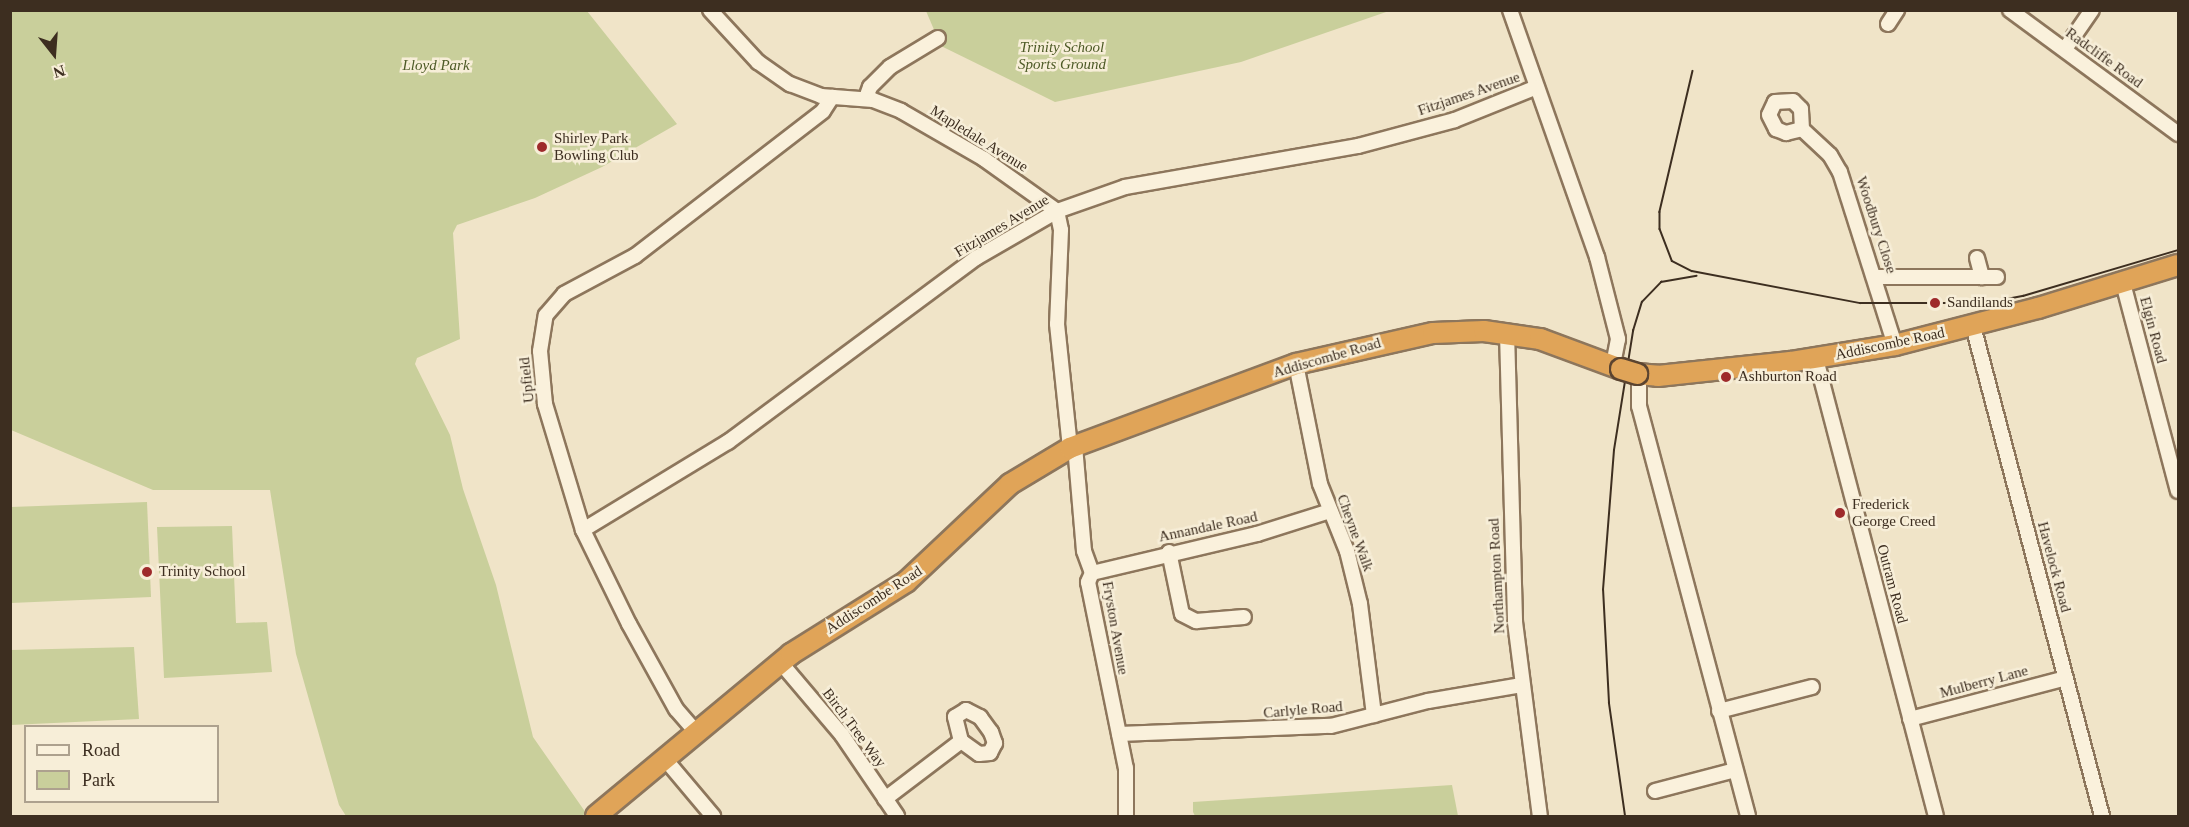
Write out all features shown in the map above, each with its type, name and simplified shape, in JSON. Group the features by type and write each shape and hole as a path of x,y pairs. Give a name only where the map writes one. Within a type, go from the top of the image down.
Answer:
{"highway":[{"name":"Addiscombe Road","path":"596,816 781,663 906,582 1010,484 1072,447 1296,364 1434,333 1507,333 1551,342 1628,371 1816,359 1895,345 1973,326 2178,265"}],"street":[{"path":"1510,10 1597,257 1748,816"},
{"path":"1888,24 1897,10"},
{"name":"Radcliffe Road","path":"2010,10 2178,134"},
{"path":"2065,49 2092,10"},
{"name":"Mapledale Avenue","path":"713,11 766,69 799,89 832,97 866,98 908,115 984,159 1057,211"},
{"path":"866,98 870,87 890,67 938,38"},
{"name":"Fitzjames Avenue","path":"583,530 728,442 976,258 1057,211 1125,187 1358,146 1455,120 1537,87"},
{"name":"Upfield","path":"696,732 676,709 644,652 583,530 545,404 540,351 546,315 564,294 635,256 823,111 832,97"},
{"name":"Woodbury Close","path":"1802,129 1823,148 1840,171 1895,345"},
{"path":"1057,211 1061,230 1056,324 1072,447"},
{"path":"1875,277 1989,277 1977,258"},
{"name":"Elgin Road","path":"2123,283 2178,491"},
{"name":"Havelock Road","path":"1973,326 2102,816"},
{"name":"Northampton Road","path":"1507,333 1513,601 1540,816"},
{"name":"Outram Road","path":"1816,359 1936,816"},
{"name":"Cheyne Walk","path":"1296,364 1318,478 1347,551 1360,607 1374,715"},
{"name":"Fryston Avenue","path":"1072,447 1083,544 1092,573 1089,582 1127,778 1125,816"},
{"name":"Annandale Road","path":"1092,573 1169,552 1261,533 1330,511"},
{"path":"1169,552 1182,615 1196,621 1244,617"},
{"name":"Birch Tree Way","path":"781,663 842,735 897,816"},
{"name":"Mulberry Lane","path":"1910,719 2066,678"},
{"name":"Carlyle Road","path":"1119,734 1321,727 1522,685"},
{"path":"1719,711 1812,687"},
{"path":"885,799 962,741"},
{"path":"665,759 712,816"},
{"path":"1654,791 1735,770"}],"green space":[{"name":"Lloyd Park","path":"11,10 587,11 677,124 602,167 535,198 457,225 453,233 460,339 417,358 415,364 450,435 463,489 496,585 533,737 586,813 582,816 346,816 339,805 296,654 270,490 153,490 11,430"},
{"name":"Trinity School Sports Ground","path":"926,11 1389,11 1241,62 1055,102 941,46"},
{"path":"147,502 151,597 11,603 11,507"},
{"path":"232,526 236,623 267,622 272,672 164,678 157,527"},
{"path":"134,647 139,719 11,725 11,650"},
{"path":"1452,785 1458,816 1195,816 1193,812 1193,802"}],"tram line":[{"path":"1693,71 1660,212 1660,229 1672,261 1692,271 1860,303 1986,303 2023,296 2178,250"},
{"path":"1625,816 1609,703 1603,590 1614,450 1633,331 1642,302 1661,282 1696,276"}],"place":[{"name":"Shirley Park Bowling Club","path":"542,147"},
{"name":"Sandilands","path":"1935,303"},
{"name":"Ashburton Road","path":"1726,377"},
{"name":"Frederick George Creed","path":"1840,513"},
{"name":"Trinity School","path":"147,572"}]}
